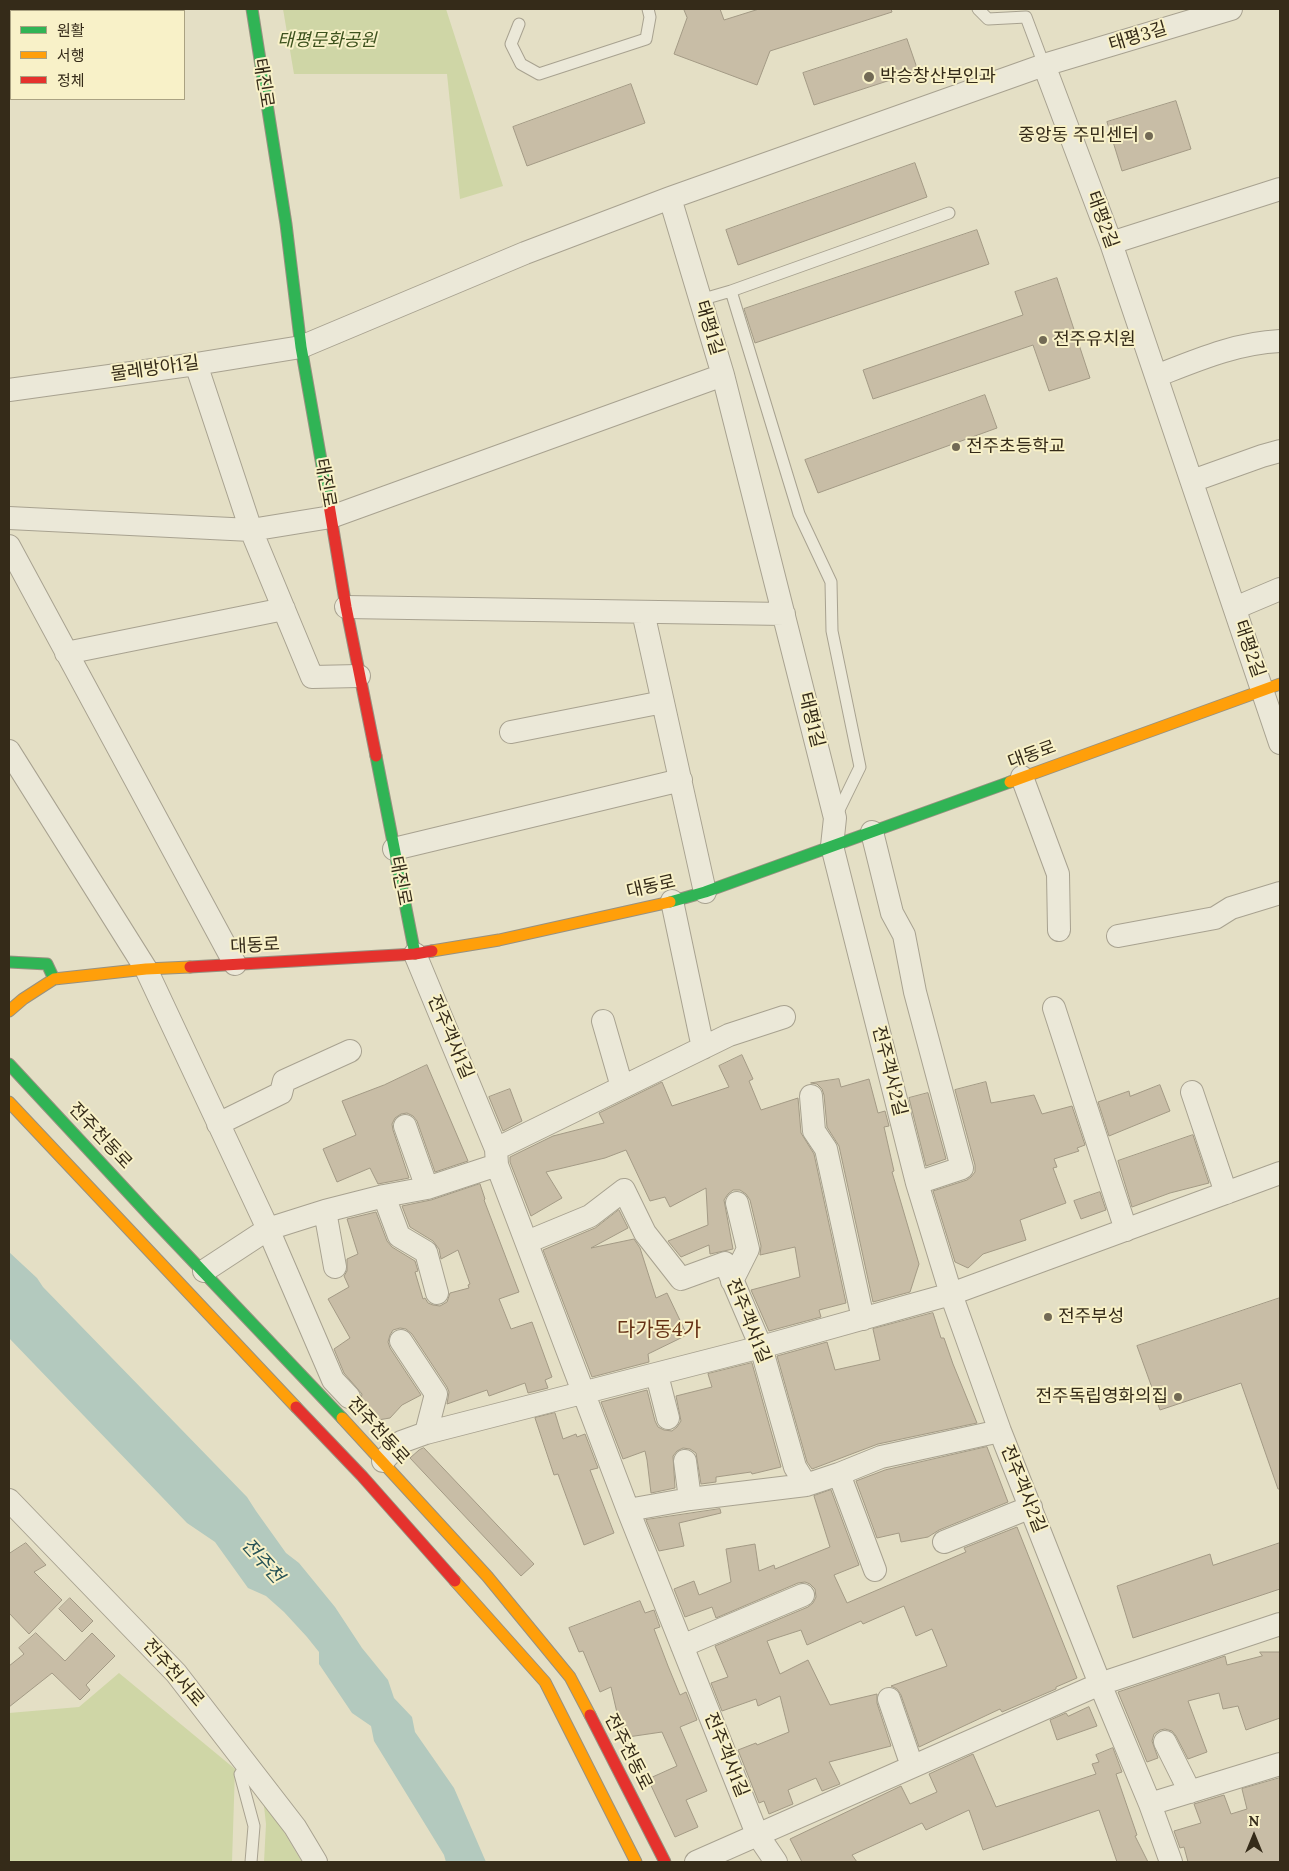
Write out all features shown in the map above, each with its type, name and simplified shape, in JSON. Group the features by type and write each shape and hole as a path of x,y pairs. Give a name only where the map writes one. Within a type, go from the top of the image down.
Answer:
{"street":[{"name":"태진로","path":"252,9 286,224 301,347 332,516 346,607 415,954"},
{"name":"태평3길","path":"670,198 1044,65 1231,9"},
{"name":"태평2길","path":"1044,65 1111,243 1235,608 1272,687 1280,743"},
{"path":"1111,243 1280,189"},
{"path":"301,347 516,257 670,198"},
{"name":"태평1길","path":"670,198 723,375 784,614 835,818 832,846"},
{"path":"1156,376 1219,351 1264,342 1280,341"},
{"name":"물레방아1길","path":"9,390 196,364 301,347"},
{"path":"196,364 251,530 312,677 360,676"},
{"path":"9,518 251,530 332,516 723,375"},
{"path":"1192,481 1280,451"},
{"path":"9,546 235,964"},
{"name":"태평2길","path":"1235,608 1280,589"},
{"path":"346,607 784,614"},
{"path":"66,653 284,609"},
{"path":"643,612 705,892"},
{"name":"대동로","path":"9,1011 23,999 54,979 146,969 415,954 499,940 672,901 705,892 1272,687"},
{"path":"511,732 663,702"},
{"path":"9,751 146,969 268,1229 332,1380 349,1397"},
{"path":"1022,777 1058,874 1059,930"},
{"path":"394,849 681,780"},
{"path":"872,832 892,914 904,935 915,992 962,1168 918,1183"},
{"name":"전주객사2길","path":"832,846 918,1183 951,1294 1000,1431 1100,1684 1150,1804 1171,1862"},
{"path":"1118,936 1215,918 1231,908 1280,893"},
{"path":"672,901 703,1048"},
{"name":"전주객사1길","path":"415,954 496,1157 628,1510 682,1646 757,1834 776,1862"},
{"path":"9,962 47,964 54,979"},
{"path":"1054,1008 1126,1230"},
{"path":"204,1271 268,1229 325,1211 384,1196 427,1188 496,1157 622,1087 729,1035 784,1017"},
{"path":"602,1021 622,1087"},
{"path":"218,1124 281,1093 284,1081 350,1051"},
{"name":"전주천동로","path":"9,1064 383,1461 487,1576 570,1677 665,1862"},
{"path":"1192,1092 1226,1193"},
{"path":"811,1096 814,1131 826,1149 863,1319"},
{"path":"9,1102 175,1280 368,1482 545,1682 636,1862"},
{"path":"405,1126 427,1188"},
{"path":"383,1461 402,1442 426,1433 657,1375 951,1294 1280,1173"},
{"name":"전주객사1길","path":"527,1242 590,1216 624,1190 644,1233 681,1279 725,1263 761,1347 795,1467 806,1485"},
{"path":"384,1196 399,1236 426,1252 437,1292"},
{"path":"732,1281 748,1249 737,1203"},
{"path":"325,1211 336,1267"},
{"path":"402,1341 436,1394 426,1433"},
{"path":"657,1375 668,1418"},
{"path":"628,1510 690,1499 806,1485 881,1457 1000,1431"},
{"path":"685,1462 690,1499"},
{"path":"839,1474 876,1570"},
{"name":"전주천서로","path":"9,1500 176,1673 295,1827 316,1862"},
{"path":"944,1542 1031,1507"},
{"path":"682,1646 803,1595"},
{"path":"696,1862 1100,1684 1280,1624"},
{"path":"889,1699 912,1766"},
{"path":"1165,1742 1190,1792"},
{"path":"1150,1804 1280,1764"}],"lane":[{"path":"518,24 511,44 521,64 539,74 646,39 650,17 648,9"},
{"path":"978,9 988,20 1026,17 1044,65"},
{"path":"700,300 732,291 949,213"},
{"path":"732,291 799,514 830,582 832,631 860,767 835,818"},
{"path":"248,1766 240,1774 254,1826 251,1862"}],"green space":[{"name":"태평문화공원","path":"283,9 446,9 503,186 460,199 447,74 294,74"},
{"path":"119,1673 235,1769 232,1862 9,1862 9,1713 79,1707"},
{"path":"263,1797 302,1862 264,1862 266,1824"}],"water":[{"name":"전주천","path":"9,1252 37,1278 43,1287 247,1497 286,1553 299,1563 335,1607 362,1648 388,1680 394,1698 412,1717 415,1732 454,1788 486,1862 446,1862 444,1855 374,1741 371,1726 352,1713 319,1664 319,1652 307,1637 266,1596 248,1588 215,1542 187,1523 9,1338"}],"building":[{"path":"684,9 720,9 724,20 759,9 891,9 892,12 770,51 757,85 674,54 687,18"},
{"path":"907,39 918,71 814,105 803,73"},
{"path":"631,84 645,123 527,166 513,127"},
{"name":"중앙동 주민센터","path":"1176,101 1191,149 1122,171 1107,122"},
{"path":"915,163 927,197 738,265 726,230"},
{"path":"977,230 989,264 755,343 744,309"},
{"path":"1057,278 1090,378 1049,391 1033,345 873,399 863,370 1023,315 1015,292"},
{"path":"985,395 997,428 818,493 805,460"},
{"path":"742,1055 753,1079 749,1081 761,1110 798,1098 801,1133 814,1154 846,1303 819,1310 821,1317 769,1331 751,1290 800,1277 795,1247 760,1255 761,1246 750,1200 740,1190 733,1190 724,1200 733,1249 710,1254 709,1245 681,1257 668,1241 708,1225 706,1188 670,1207 665,1197 650,1201 626,1150 605,1158 546,1172 562,1198 531,1216 510,1162 510,1157 553,1136 604,1123 599,1113 662,1082 672,1106 729,1087 719,1066"},
{"path":"427,1065 468,1161 435,1172 417,1121 407,1113 395,1118 392,1124 409,1178 378,1184 370,1168 337,1182 323,1149 356,1135 342,1101 384,1085"},
{"path":"839,1079 841,1087 869,1079 878,1113 885,1111 889,1126 884,1127 894,1171 892,1172 919,1264 910,1292 873,1302 839,1146 827,1127 822,1089 817,1084 811,1083"},
{"path":"986,1082 991,1103 1034,1095 1042,1114 1072,1106 1085,1145 1077,1148 1079,1151 1054,1159 1057,1167 1053,1168 1066,1203 1020,1220 1026,1240 983,1254 968,1268 955,1262 933,1191 967,1180 975,1172 975,1165 955,1090"},
{"path":"1160,1085 1170,1111 1109,1136 1098,1102 1129,1091 1130,1096"},
{"path":"510,1089 522,1121 503,1131 489,1097"},
{"path":"928,1093 946,1159 926,1166 909,1098"},
{"path":"1193,1135 1209,1183 1170,1193 1132,1207 1118,1161"},
{"path":"480,1184 484,1200 519,1292 499,1299 511,1329 532,1322 552,1377 545,1380 548,1388 528,1393 525,1383 489,1396 487,1390 447,1404 449,1392 447,1387 412,1334 406,1329 400,1328 393,1330 388,1342 421,1395 402,1405 390,1418 378,1420 360,1403 362,1394 344,1373 334,1349 350,1338 328,1299 349,1287 344,1276 347,1271 347,1259 358,1254 347,1219 376,1212 387,1241 392,1247 415,1261 418,1271 415,1272 423,1299 425,1298 428,1303 440,1306 447,1302 450,1293 469,1288 468,1285 470,1284 458,1250 441,1259 439,1249 433,1241 410,1227 402,1206 431,1200"},
{"path":"1100,1192 1106,1210 1081,1219 1074,1201"},
{"path":"619,1210 628,1228 591,1248 634,1239 640,1248 656,1298 667,1293 687,1335 648,1354 649,1362 592,1377 543,1250 595,1228"},
{"name":"전주독립영화의집","path":"1280,1298 1280,1489 1278,1489 1241,1383 1160,1410 1137,1346"},
{"path":"933,1313 941,1338 944,1338 977,1423 878,1444 812,1469 807,1462 777,1356 827,1342 835,1370 880,1360 873,1329"},
{"path":"752,1363 781,1467 752,1474 751,1472 716,1477 716,1482 701,1484 696,1453 690,1449 683,1448 673,1456 675,1488 651,1493 645,1451 623,1459 601,1402 647,1390 658,1427 672,1431 681,1421 676,1396 712,1387 708,1374"},
{"path":"555,1413 563,1439 576,1434 577,1437 585,1434 598,1468 590,1470 614,1533 584,1545 558,1474 554,1475 535,1418"},
{"path":"987,1447 1008,1502 939,1530 928,1537 901,1542 899,1533 877,1538 856,1481 885,1470"},
{"path":"424,1448 534,1564 521,1576 410,1458"},
{"path":"831,1490 859,1565 834,1575 847,1603 966,1552 964,1548 1017,1527 1077,1678 1002,1712 1000,1709 919,1747 901,1695 897,1689 891,1686 947,1666 932,1629 916,1636 904,1606 863,1624 861,1621 807,1645 801,1630 767,1641 780,1674 808,1660 830,1705 877,1694 877,1703 891,1746 829,1762 840,1784 822,1791 816,1778 788,1790 793,1804 769,1814 764,1801 759,1803 738,1750 756,1743 757,1745 789,1732 780,1696 758,1706 756,1699 722,1711 711,1683 728,1677 715,1646 808,1607 816,1597 815,1589 805,1582 798,1583 716,1618 712,1607 685,1617 674,1589 694,1581 699,1595 731,1582 726,1549 755,1544 759,1571 774,1565 775,1569 830,1547 814,1496"},
{"path":"720,1509 721,1513 679,1523 684,1546 659,1551 646,1520"},
{"path":"26,1543 46,1565 34,1572 62,1600 29,1634 9,1613 9,1554"},
{"path":"1280,1543 1280,1589 1133,1638 1117,1586 1210,1554 1213,1565"},
{"path":"70,1598 93,1621 82,1632 59,1609"},
{"path":"640,1601 645,1613 654,1610 660,1627 654,1629 668,1666 680,1695 686,1692 697,1720 680,1727 707,1791 686,1800 698,1827 675,1837 648,1779 677,1766 662,1732 621,1738 613,1719 618,1717 611,1687 600,1692 583,1651 579,1652 569,1628"},
{"path":"36,1633 65,1661 92,1633 115,1656 86,1685 90,1690 80,1700 52,1673 9,1707 9,1666 24,1654 19,1648"},
{"path":"1260,1652 1280,1652 1280,1718 1246,1730 1238,1706 1223,1709 1219,1693 1188,1701 1207,1752 1188,1759 1176,1736 1172,1731 1165,1729 1154,1734 1152,1741 1158,1758 1147,1762 1118,1692 1225,1656 1227,1665 1262,1656"},
{"path":"1089,1707 1097,1726 1057,1740 1050,1720 1066,1713 1068,1716"},
{"path":"1113,1748 1122,1772 1116,1774 1137,1835 1135,1836 1148,1862 1117,1862 1099,1810 983,1850 969,1810 926,1830 922,1823 852,1855 857,1862 802,1862 790,1839 901,1786 910,1804 937,1792 929,1774 973,1754 996,1807 1096,1774 1092,1764 1099,1762 1096,1755"},
{"path":"1280,1778 1280,1862 1188,1862 1184,1847 1180,1848 1174,1831 1201,1823 1194,1804 1224,1795 1231,1814 1247,1809 1242,1789"}],"traffic: fast":[{"path":"252,9 286,224 301,347 329,505"},
{"path":"376,756 415,954"},
{"path":"670,902 705,892 1010,782"},
{"path":"9,962 47,964 54,979"},
{"path":"9,1064 342,1418"}],"traffic: slow":[{"path":"1010,782 1280,684"},
{"path":"432,951 499,940 670,902"},
{"path":"9,1011 23,999 54,979 146,969 190,967"},
{"path":"9,1102 296,1407"},
{"path":"342,1418 487,1576 570,1677 590,1715"},
{"path":"455,1581 545,1682 636,1862"}],"traffic: jam":[{"path":"329,505 346,607 376,756"},
{"path":"190,967 415,954 432,951"},
{"path":"296,1407 362,1476 455,1581"},
{"path":"590,1715 665,1862"}],"place":[{"name":"박승창산부인과","path":"869,77"},
{"name":"중앙동 주민센터","path":"1149,136"},
{"name":"전주유치원","path":"1043,340"},
{"name":"전주초등학교","path":"956,447"},
{"name":"전주부성","path":"1048,1317"},
{"name":"전주독립영화의집","path":"1178,1397"}],"district":[{"name":"다가동4가","path":"659,1330"}]}
